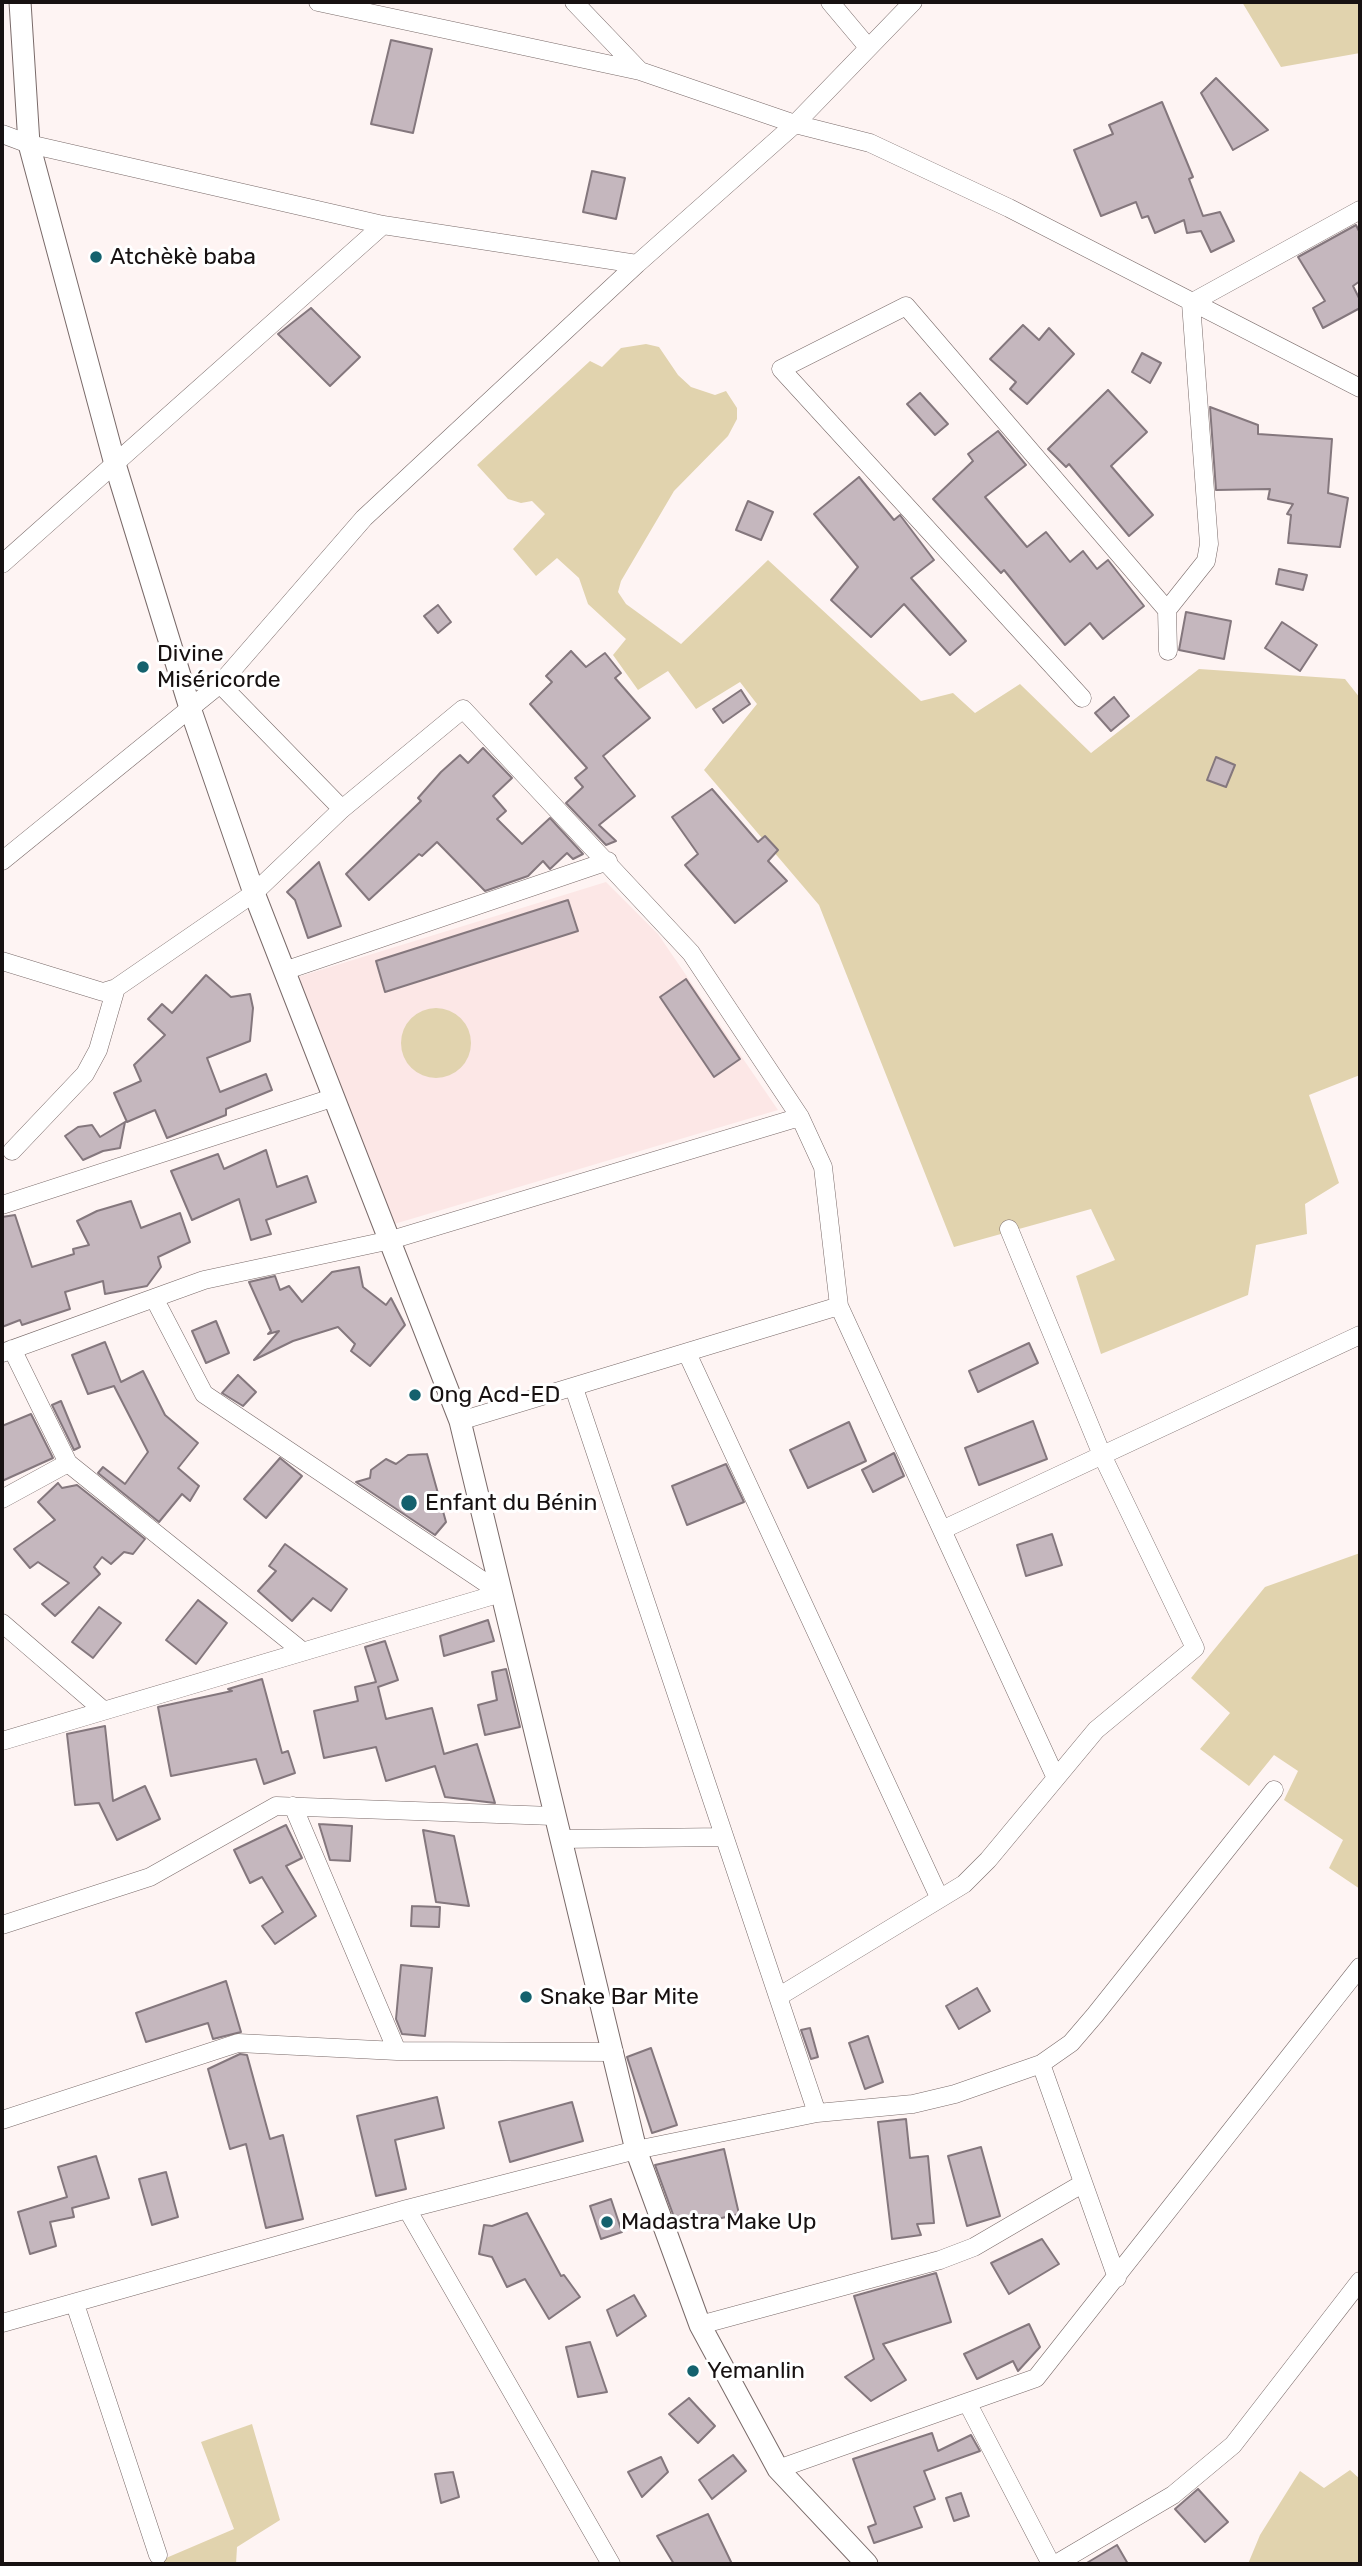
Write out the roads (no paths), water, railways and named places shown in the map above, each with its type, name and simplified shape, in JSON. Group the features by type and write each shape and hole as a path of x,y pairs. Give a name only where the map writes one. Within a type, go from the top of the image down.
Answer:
{"street":[{"path":"20,2 29,144 115,464 190,708 254,893 460,1421 553,1816 614,2052 636,2150 700,2325 778,2469 867,2564"},
{"path":"318,2 640,71 795,124 870,143 1009,208 1360,388"},
{"path":"574,2 640,71"},
{"path":"830,2 867,46"},
{"path":"2,861 220,684 363,518 637,264 795,124 867,46 913,2"},
{"path":"2,134 29,144 383,225 637,264"},
{"path":"1191,303 1360,210"},
{"path":"3,560 383,225"},
{"path":"1167,610 1206,561 1209,544 1191,303"},
{"path":"1082,698 781,369 906,306 1167,610 1168,651"},
{"path":"220,684 342,809"},
{"path":"2,961 103,992 116,988 254,893 342,809 463,709 608,861 691,953 800,1116 823,1167 839,1306 944,1529 1055,1776"},
{"path":"284,971 608,861"},
{"path":"12,1151 85,1074 98,1050 116,988"},
{"path":"2,1205 332,1098"},
{"path":"302,1651 68,1463 7,1351 204,1280 391,1240 800,1116"},
{"path":"778,1997 964,1884 988,1860 1055,1776 1096,1730 1195,1648 1102,1455 1009,1229"},
{"path":"154,1298 204,1394 501,1593"},
{"path":"460,1421 839,1306"},
{"path":"944,1529 1360,1335"},
{"path":"687,1353 939,1897"},
{"path":"574,1388 817,2113"},
{"path":"2,1499 68,1463"},
{"path":"2,1741 501,1593"},
{"path":"2,1623 103,1710"},
{"path":"2,2323 407,2209 636,2150 817,2113 913,2104 955,2094 1041,2064 1071,2043 1095,2015 1274,1790"},
{"path":"2,1925 150,1877 276,1806 553,1816"},
{"path":"293,1807 397,2051"},
{"path":"560,1839 724,1837"},
{"path":"778,2469 1036,2378 1360,1967"},
{"path":"2,2120 238,2043 397,2051 614,2052"},
{"path":"1041,2064 1117,2278"},
{"path":"700,2325 940,2260 974,2247 1082,2184"},
{"path":"407,2209 611,2564"},
{"path":"968,2404 1054,2564 1173,2495 1233,2445 1360,2281"},
{"path":"75,2304 158,2555"}],"place":[{"name":"Atchèkè baba","path":"96,257"},
{"name":"Divine Miséricorde","path":"143,667"},
{"name":"Ong Acd-ED","path":"415,1395"},
{"name":"Enfant du Bénin","path":"409,1503"},
{"name":"Snake Bar Mite","path":"526,1997"},
{"name":"Madastra Make Up","path":"607,2222"},
{"name":"Yemanlin","path":"693,2371"}]}
